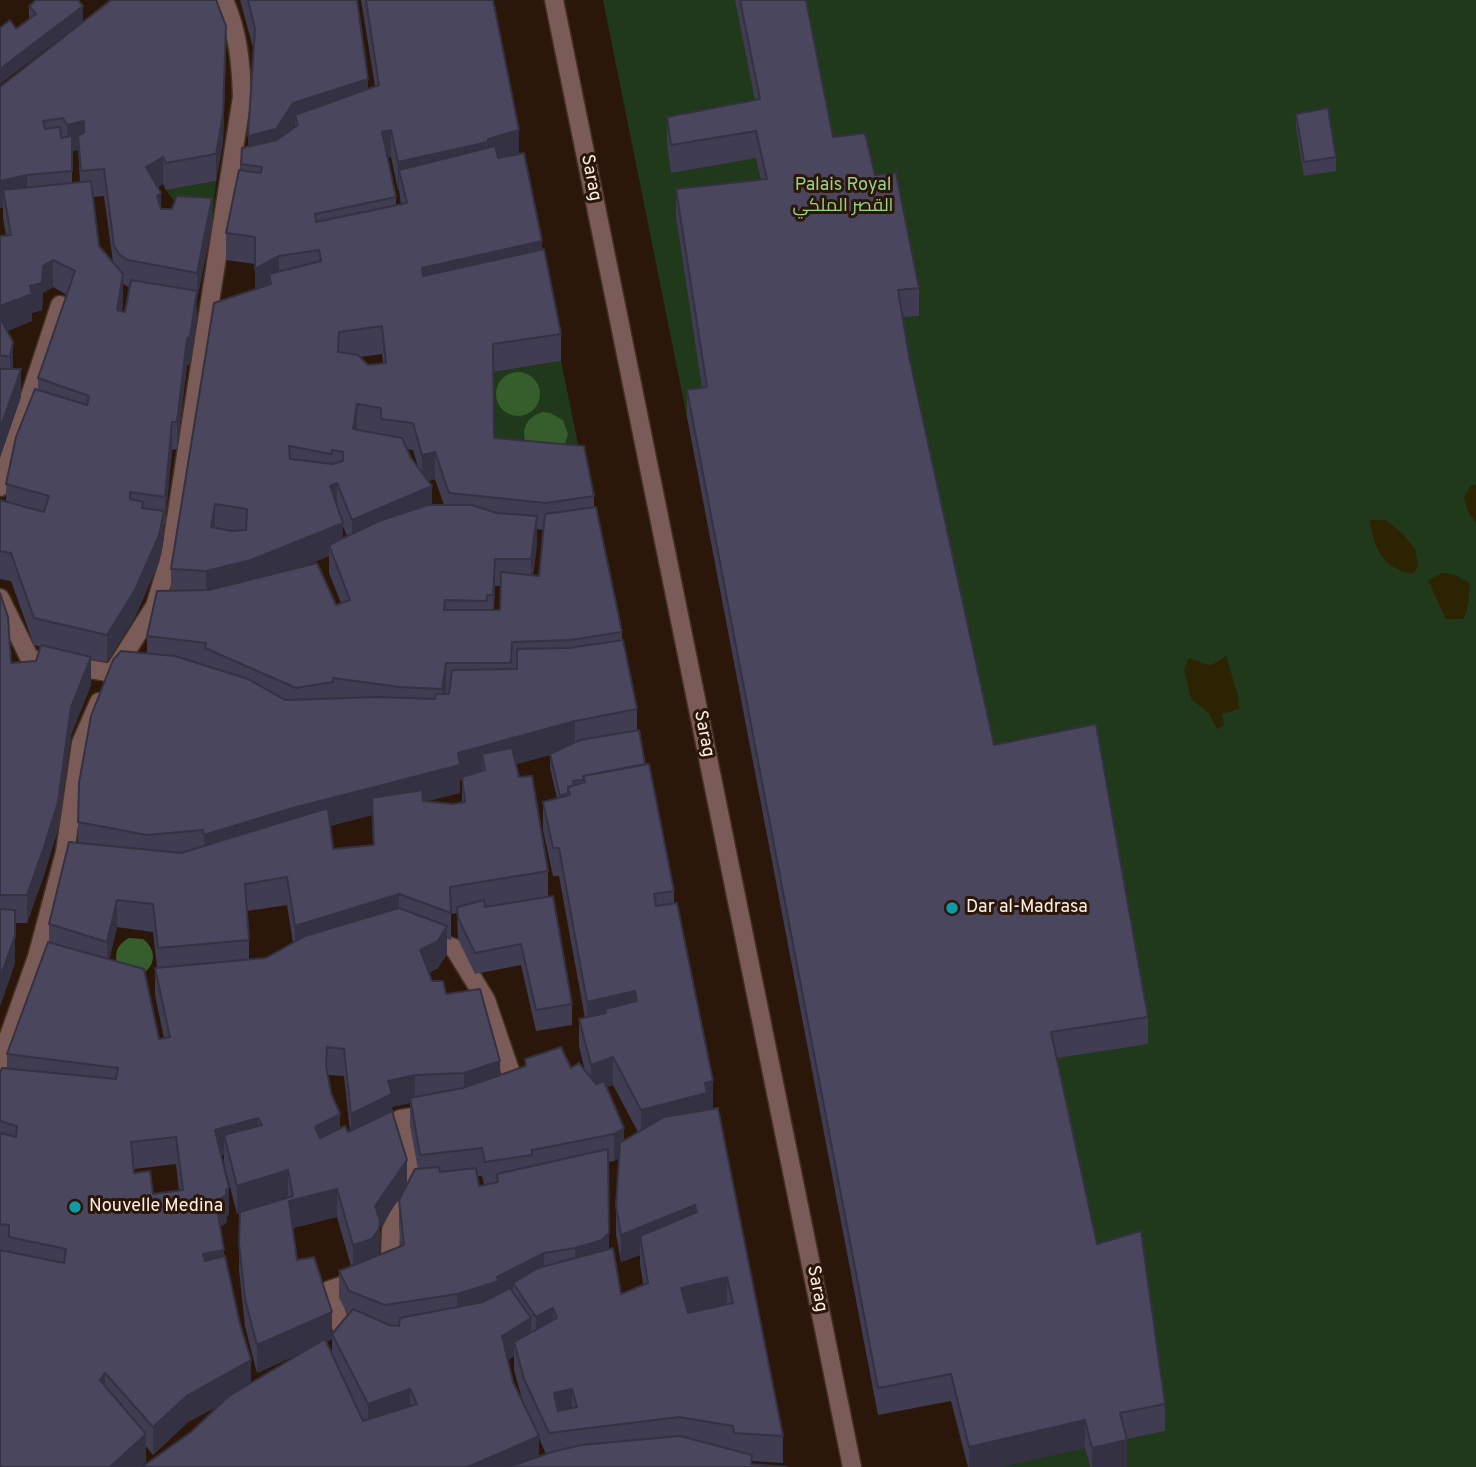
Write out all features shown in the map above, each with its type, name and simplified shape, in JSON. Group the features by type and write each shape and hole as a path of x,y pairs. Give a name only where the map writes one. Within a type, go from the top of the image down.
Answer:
{"street":[{"path":"0,1061 43,959 65,852 81,743 112,673 155,606 170,556 242,97 241,59 234,24 224,0"},
{"name":"Sarag","path":"554,0 852,1467"},
{"path":"0,487 60,305"},
{"path":"0,598 30,659 112,673 143,670"},
{"path":"409,932 454,948 485,1000 516,1088 501,1096"},
{"path":"342,1329 329,1290 377,1275 390,1257 391,1230 414,1188 400,1119 452,1110"}],"green space":[{"name":"Palais Royal القصر الملكي","path":"603,0 1476,0 1476,1467 1127,1467 1120,1440 1165,1431 1097,1272 994,772 687,417"},
{"path":"216,181 212,225 177,224 177,205 166,190"},
{"path":"561,361 584,473 494,466 493,372"},
{"path":"518,372 527,373 534,378 539,385 539,403 534,410 527,415 518,416 509,415 502,410 497,403 496,394 497,385 502,378 509,373"},
{"path":"543,412 563,420 568,434 564,447 527,446 524,435 526,425 532,417"},
{"path":"129,938 143,939 152,952 152,962 142,974 117,964 118,949"},
{"path":"1085,1448 1090,1467 1001,1467"}],"sand":[{"path":"1476,485 1476,523 1464,498 1470,486"},
{"path":"1370,520 1386,520 1403,534 1415,549 1418,566 1413,574 1394,567 1381,556"},
{"path":"1442,573 1455,575 1470,583 1468,606 1463,619 1446,619 1428,580"},
{"path":"1226,656 1238,696 1239,709 1222,714 1224,726 1217,729 1209,713 1191,699 1184,670 1189,658 1210,666"}],"building":[{"path":"36,0 78,0 83,6 0,69 0,28 10,20 16,29 36,14 29,6"},
{"path":"111,0 216,0 226,26 223,115 216,154 166,163 163,157 146,167 161,193 157,196 161,209 172,209 177,196 212,198 197,273 128,260 120,255 114,246 104,169 81,171 78,135 84,133 84,121 67,125 63,118 43,121 45,129 60,127 61,138 72,136 72,171 27,175 0,181 0,87"},
{"path":"248,0 357,0 368,79 293,103 276,129 248,136 255,29"},
{"path":"366,0 493,0 519,130 488,139 488,142 398,162 391,130 382,132 396,197 315,214 316,222 407,203 399,170 495,146 498,158 524,153 542,241 422,268 423,276 544,249 561,334 493,344 494,438 584,446 594,496 546,503 449,493 435,452 422,455 413,423 381,419 381,408 357,404 353,429 402,438 411,458 432,486 352,520 337,483 330,486 343,523 251,560 206,571 171,569 214,303 271,284 269,274 321,261 319,250 279,256 255,269 255,237 226,233 239,170 261,173 262,167 241,164 242,148 277,140 298,125 295,115 379,85","holes":["382,326 386,363 368,365 358,355 338,352 339,332","289,446 331,454 332,450 343,452 343,461 332,464 290,459","215,504 247,509 246,530 232,531 211,527"]},
{"name":"Dar al-Madrasa","path":"740,0 806,0 833,137 865,133 875,175 896,173 919,288 898,290 909,356 994,745 1096,724 1148,1017 1051,1032 1097,1244 1141,1231 1165,1404 1120,1413 1127,1440 1092,1448 1085,1420 969,1447 951,1374 878,1388 687,390 707,387 676,189 767,179 756,131 671,145 667,117 760,99"},
{"path":"1328,108 1336,157 1304,162 1296,114"},
{"path":"91,181 99,246 123,274 117,310 125,312 131,280 197,291 190,337 187,338 177,422 172,422 165,497 130,492 130,499 143,502 142,508 164,511 159,535 135,590 107,635 34,618 11,553 0,551 0,500 44,512 49,496 6,484 16,437 35,389 87,405 89,396 38,378 75,271 53,260 43,266 42,283 30,286 32,294 0,306 0,236 11,235 3,190"},
{"path":"0,318 13,342 10,357 0,355"},
{"path":"0,369 21,369 0,429"},
{"path":"428,505 472,505 497,513 537,516 531,559 495,559 493,595 487,595 487,601 445,600 444,610 500,610 501,572 539,576 545,514 596,507 622,632 570,640 512,642 511,663 446,663 442,689 400,687 333,678 333,682 296,688 205,648 206,643 147,636 157,591 209,590 317,563 336,605 350,600 329,545 379,521"},
{"path":"0,593 8,617 11,663 36,661 41,645 91,657 71,707 58,802 27,895 0,895"},
{"path":"623,640 637,709 575,721 458,753 460,765 289,809 204,835 203,830 147,835 78,822 79,783 91,716 113,660 121,651 175,656 248,679 285,700 378,697 435,699 436,694 449,694 452,670 517,669 517,649 569,648"},
{"path":"639,730 645,764 583,776 583,780 573,781 574,785 568,787 568,793 560,796 550,754 580,740"},
{"path":"512,748 519,777 532,776 548,871 450,887 451,913 399,894 295,926 287,877 245,884 249,940 158,948 153,904 117,900 107,942 49,924 69,842 181,853 328,808 333,849 374,845 372,798 422,790 423,801 452,804 465,802 462,777 485,770 482,754"},
{"path":"649,764 674,891 654,894 656,906 677,903 713,1081 705,1083 707,1093 641,1110 613,1057 591,1065 579,1019 606,1013 605,1009 637,1001 635,991 587,1002 559,848 553,848 543,802 570,795 568,787 585,782 583,776"},
{"path":"553,896 572,1004 536,1010 521,944 475,953 458,918 457,907 484,900 485,907"},
{"name":"Nouvelle Medina","path":"399,908 447,926 438,941 420,950 432,981 443,981 446,994 480,989 500,1061 464,1073 415,1075 388,1081 392,1094 351,1114 344,1049 327,1047 326,1066 331,1093 340,1114 315,1127 320,1138 345,1126 348,1132 392,1111 407,1160 375,1206 380,1221 379,1229 372,1239 353,1245 337,1189 289,1201 297,1260 314,1257 332,1312 257,1345 245,1299 239,1243 240,1212 293,1196 288,1170 237,1186 224,1135 262,1125 258,1118 215,1130 229,1188 226,1190 227,1194 216,1202 224,1250 203,1254 205,1261 225,1256 251,1360 188,1395 153,1427 105,1373 100,1380 146,1434 110,1467 0,1467 0,1250 64,1263 66,1249 9,1237 9,1225 0,1224 0,1133 16,1137 17,1126 0,1121 0,1072 2,1068 116,1079 118,1068 7,1054 48,942 144,969 159,1039 170,1037 155,968 266,958 305,936","holes":["176,1137 183,1190 153,1194 150,1171 134,1173 131,1142"]},
{"path":"0,909 15,910 15,936 0,978"},
{"path":"561,1047 571,1068 579,1063 596,1084 604,1081 624,1128 614,1134 532,1150 532,1155 485,1162 482,1148 420,1155 410,1098 463,1088 526,1066 525,1059"},
{"path":"718,1108 783,1436 734,1433 733,1426 679,1417 549,1433 524,1379 514,1342 557,1318 553,1308 536,1317 513,1283 538,1268 613,1248 621,1294 648,1283 640,1236 697,1212 695,1205 621,1235 616,1206 620,1143 664,1117","holes":["727,1277 733,1303 688,1313 681,1288","572,1389 577,1407 558,1411 554,1393"]},
{"path":"608,1149 609,1233 602,1240 544,1253 497,1277 499,1281 457,1294 385,1305 349,1291 339,1271 404,1245 399,1200 415,1169 439,1167 440,1172 476,1168 479,1186 498,1182 497,1174"},
{"path":"510,1288 531,1318 502,1336 513,1382 539,1436 468,1467 142,1467 191,1432 229,1396 325,1339 363,1421 417,1404 410,1389 368,1404 332,1334 353,1309 389,1325 399,1326 400,1318 483,1302"},
{"path":"680,1436 752,1455 751,1464 787,1467 509,1467 581,1445"}],"place":[{"name":"Dar al-Madrasa","path":"952,908"},
{"name":"Nouvelle Medina","path":"75,1207"}]}
